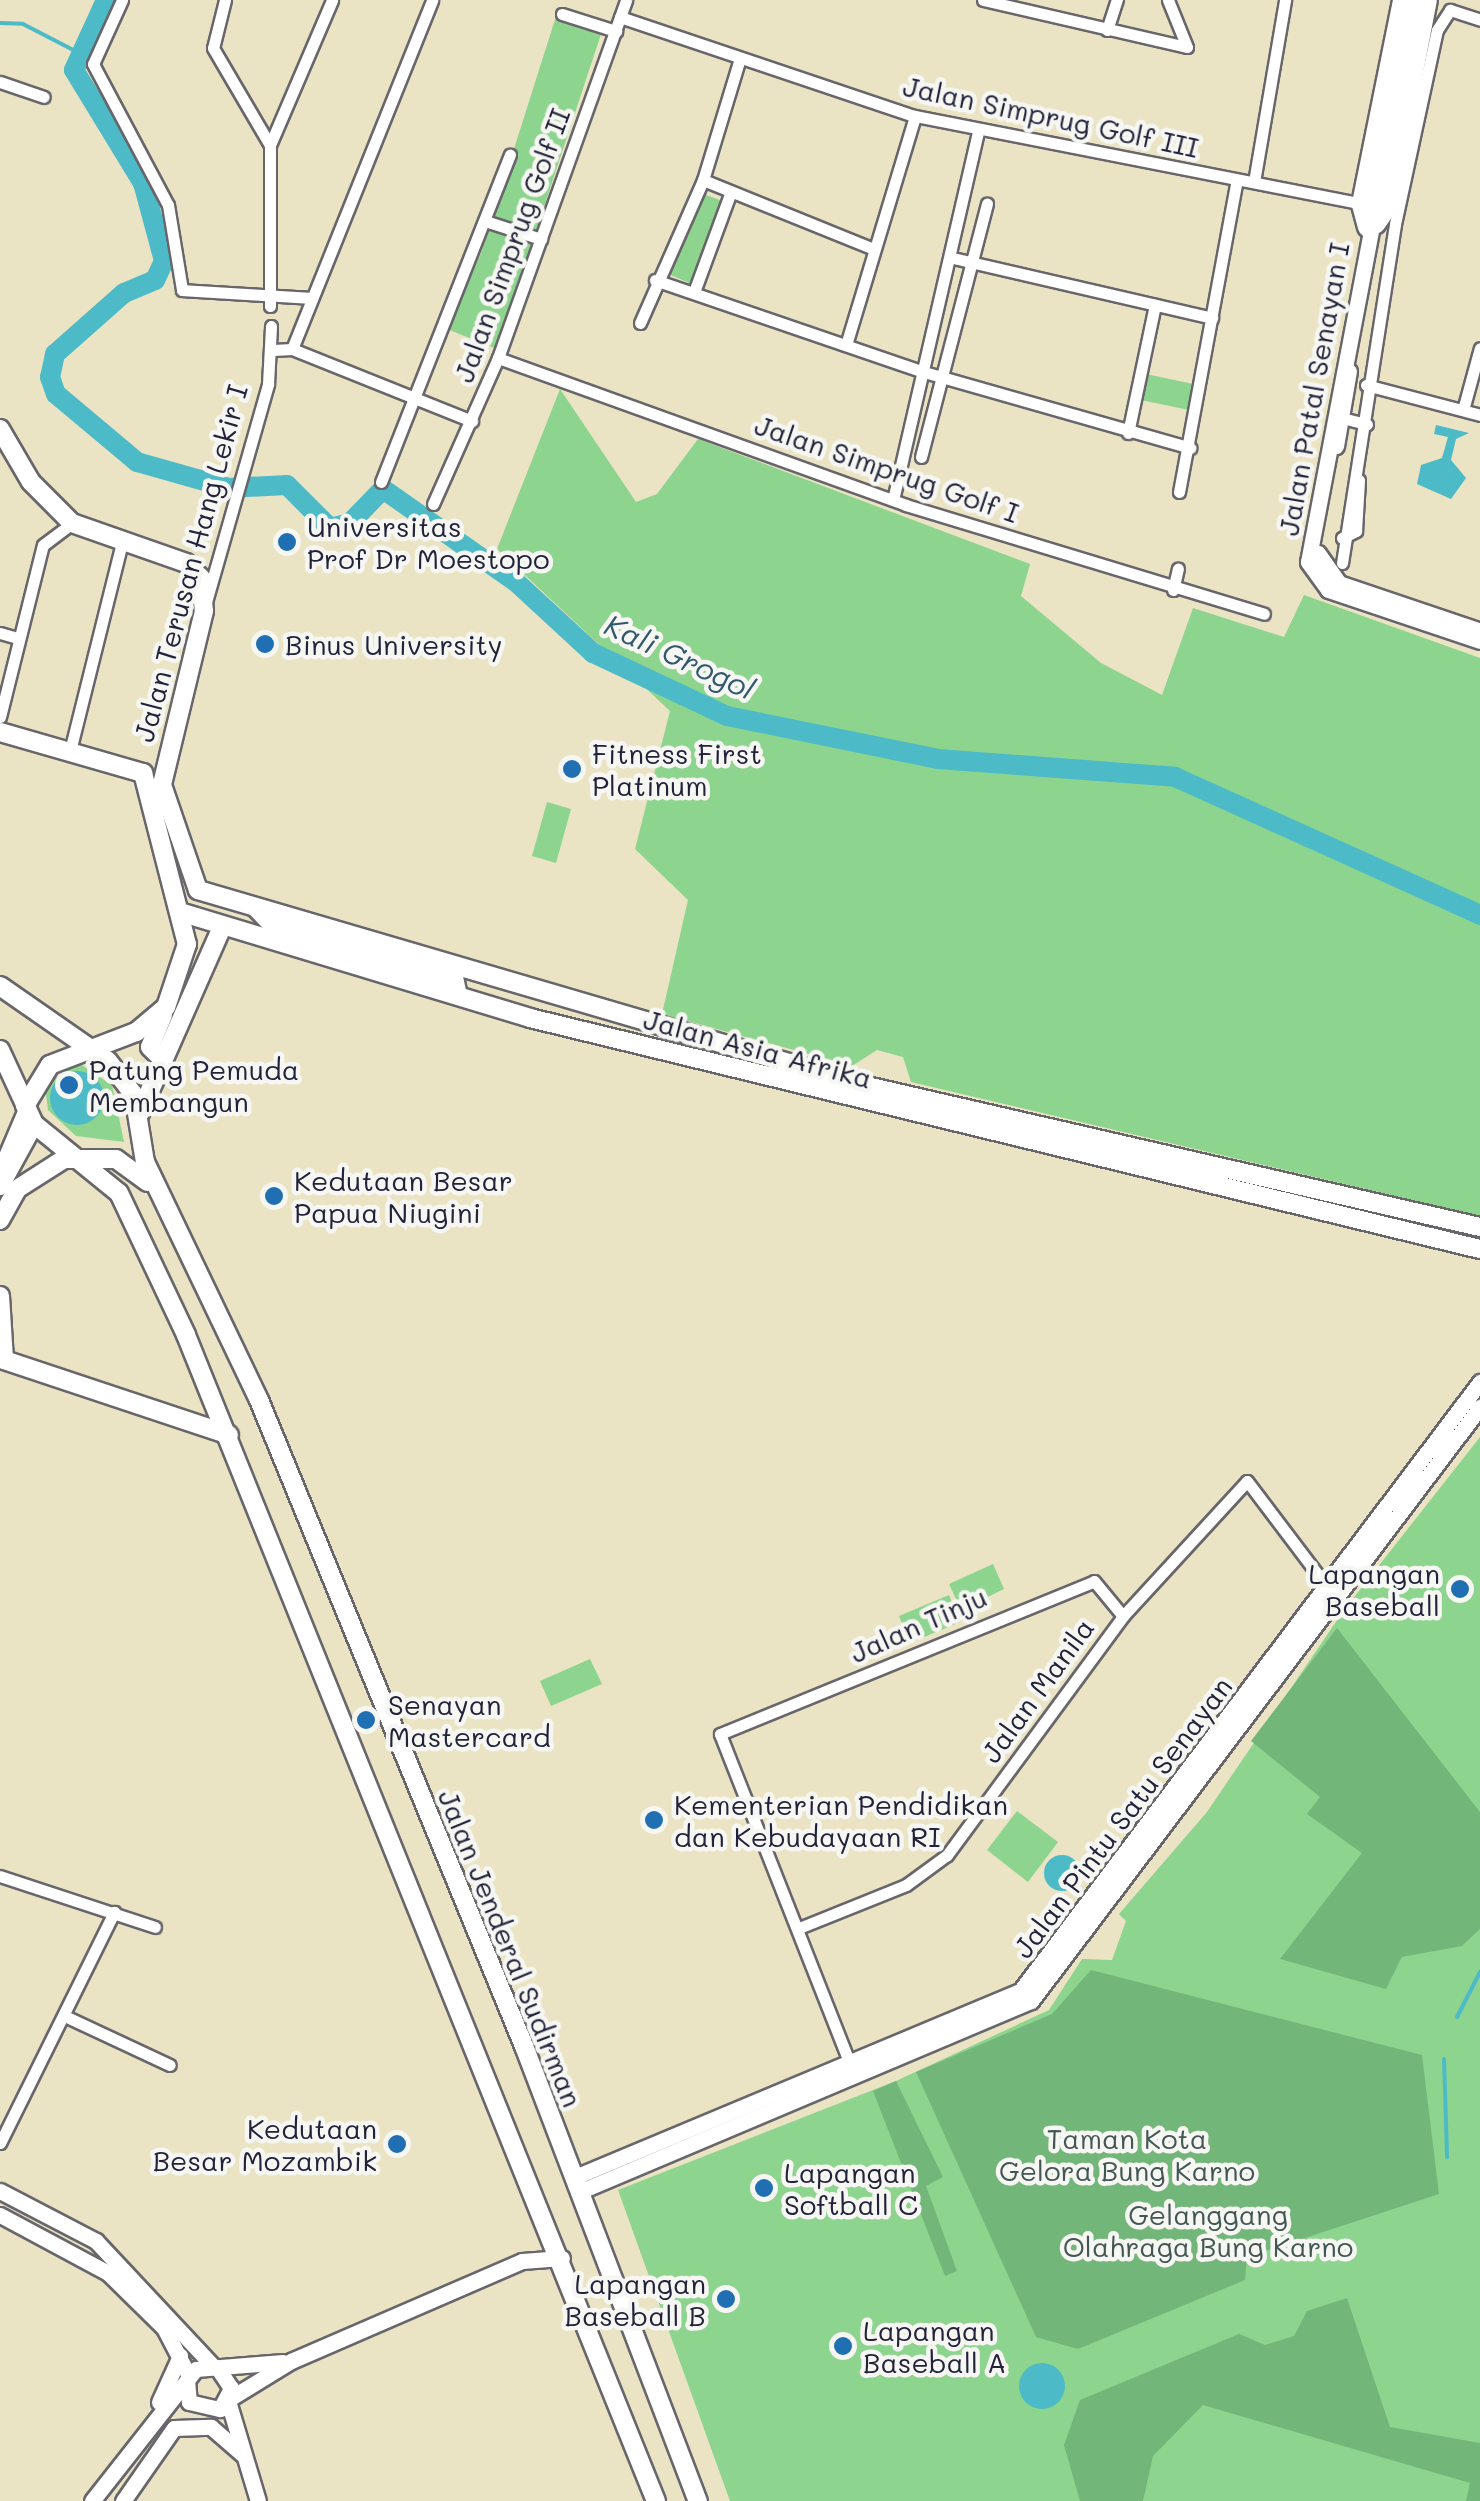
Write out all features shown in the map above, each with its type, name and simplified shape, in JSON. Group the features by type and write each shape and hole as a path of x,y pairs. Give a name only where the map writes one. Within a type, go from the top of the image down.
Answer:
{"highway":[{"path":"1403,0 1371,213 1387,208 1427,0"}],"main road":[{"name":"Jalan Patal Senayan I","path":"1415,0 1371,213 1313,578 1480,641"},
{"name":"Jalan Patal Senayan I","path":"1335,423 1323,572 1480,631"},
{"path":"0,429 6,458 72,522 121,546 186,563 201,578 204,611"},
{"name":"Jalan Terusan Hang Lekir I","path":"204,611 168,746 162,785 186,870 198,890 236,902"},
{"path":"0,732 136,768 154,796 187,944 150,1042 160,1057"},
{"path":"136,768 168,746"},
{"name":"Jalan Asia Afrika","path":"236,902 888,1100 1480,1227"},
{"path":"256,908 276,928 454,977 458,996"},
{"name":"Jalan Asia Afrika","path":"182,913 221,930 458,996 1480,1249"},
{"path":"140,1112 160,1057 208,950 221,930"},
{"path":"187,944 208,950"},
{"path":"0,986 122,1074 140,1112"},
{"path":"25,1106 50,1064 136,1032 166,1006"},
{"path":"0,1050 34,1124 126,1205 229,1435 562,2258 656,2501"},
{"name":"Jalan Jenderal Sudirman","path":"140,1112 145,1162 254,1388 578,2184 698,2501"},
{"path":"0,1220 4,1195 34,1124"},
{"path":"4,1195 74,1157 129,1164 164,1201"},
{"path":"1422,1234 1432,1226 1428,1215"},
{"path":"0,1296 2,1368 229,1435"},
{"name":"Jalan Pintu Satu Senayan","path":"1352,1565 1480,1382"},
{"name":"Jalan Pintu Satu Senayan","path":"764,2108 849,2060 1021,1990 1333,1583 1352,1565 1480,1407"},
{"name":"Jalan Pintu Satu Senayan","path":"578,2184 764,2108 856,2077 1041,1991 1333,1583"},
{"path":"0,2191 64,2222 132,2275 230,2383 228,2400 258,2501"},
{"path":"0,2216 52,2240 108,2273 181,2352 198,2410 228,2400 291,2361 528,2259 562,2258"},
{"path":"52,2240 64,2222"},
{"path":"528,2259 552,2234"},
{"path":"148,2432 181,2352"},
{"path":"92,2501 188,2378 215,2367 291,2361"},
{"path":"123,2501 174,2428 211,2427 242,2454"}],"street":[{"path":"122,0 93,64 168,205 182,290 270,301 311,298"},
{"path":"225,0 213,48 270,145"},
{"path":"270,301 270,145 332,0"},
{"path":"292,348 432,0"},
{"name":"Jalan Simprug Golf II","path":"433,504 498,358 626,0"},
{"path":"984,0 1183,48 1189,41 1168,0"},
{"path":"1030,14 1034,0"},
{"path":"1106,30 1118,0"},
{"path":"1254,182 1284,0"},
{"path":"1342,563 1342,538 1366,431 1366,385 1416,124 1447,5 1480,20"},
{"path":"562,14 616,31"},
{"name":"Jalan Simprug Golf III","path":"620,16 915,116 1254,182 1371,213"},
{"path":"640,324 655,280 703,180 740,58"},
{"path":"0,82 44,97"},
{"path":"846,346 915,116"},
{"path":"892,500 953,258 978,131"},
{"path":"381,482 510,154"},
{"path":"703,180 874,249"},
{"path":"1180,492 1237,180"},
{"path":"694,292 730,194"},
{"path":"921,457 987,203"},
{"path":"485,221 541,239"},
{"path":"953,258 1212,318"},
{"path":"655,280 924,372 1190,448"},
{"path":"1128,433 1155,305"},
{"name":"Jalan Terusan Hang Lekir I","path":"204,611 273,350 272,326"},
{"path":"273,350 292,348 472,422"},
{"path":"1463,410 1480,348"},
{"name":"Jalan Simprug Golf I","path":"498,358 892,500 1173,590 1264,614"},
{"path":"1366,385 1480,415"},
{"path":"1335,423 1366,431"},
{"path":"0,717 42,544 72,522"},
{"path":"70,751 121,546"},
{"path":"186,563 221,554"},
{"path":"1173,590 1178,569"},
{"path":"0,633 18,638"},
{"path":"0,1165 25,1106"},
{"name":"Jalan Manila","path":"799,1928 906,1885 947,1855 1123,1616 1246,1482 1333,1583"},
{"name":"Jalan Tinju","path":"799,1928 720,1734 1094,1581 1123,1616"},
{"path":"0,1876 155,1927"},
{"path":"0,2143 68,2018 114,1912"},
{"path":"799,1928 856,2077"},
{"path":"68,2018 170,2065"}],"green space":[{"path":"559,7 605,22 497,349 447,329 481,253"},
{"path":"698,192 725,202 694,285 664,272"},
{"path":"1146,374 1193,384 1189,410 1141,400"},
{"path":"560,389 636,502 657,494 698,439 1030,564 1021,596 1101,663 1162,695 1193,608 1284,637 1304,595 1480,658 1480,1216 911,1082 903,1057 877,1050 852,1066 662,1014 688,900 635,849 670,711 497,549"},
{"path":"547,802 571,809 556,863 532,856"},
{"path":"77,1062 112,1085 124,1142 76,1136 48,1110 45,1086"},
{"name":"Gelanggang Olahraga Bung Karno","path":"1480,1437 1480,2501 730,2501 618,2190 896,2081 1049,2010 1082,1959 1112,1960 1126,1921 1119,1914 1207,1812 1344,1610"},
{"path":"993,1564 1004,1589 961,1610 949,1584"},
{"path":"949,1595 960,1622 910,1643 899,1616"},
{"path":"1337,1628 1480,1812 1480,1929 1462,1946 1402,1957 1386,1989 1280,1959 1362,1853 1307,1814 1320,1797 1251,1741"},
{"path":"590,1659 602,1684 551,1706 540,1681"},
{"path":"1017,1811 1058,1842 1028,1882 987,1850"},
{"name":"Taman Kota Gelora Bung Karno","path":"1091,1970 1422,2055 1439,2194 1247,2257 1245,2280 1078,2349 1036,2337 916,2072 1052,2014"},
{"path":"896,2081 943,2177 926,2186 957,2271 945,2276 873,2091"},
{"path":"1347,2298 1390,2427 1480,2443 1480,2501 1466,2501 1470,2483 1203,2405 1153,2456 1143,2501 1080,2501 1064,2445 1080,2400 1239,2334 1265,2345 1294,2336 1307,2311"}],"water":[{"path":"1436,425 1469,433 1456,439 1451,460 1466,478 1451,499 1417,484 1421,465 1442,458 1448,437 1434,434"},
{"path":"77,1071 96,1079 104,1098 96,1117 77,1125 58,1117 50,1098 58,1079"},
{"path":"1062,1855 1075,1860 1080,1873 1075,1886 1062,1891 1049,1886 1044,1873 1049,1860"},
{"path":"1042,2363 1059,2369 1065,2386 1059,2403 1042,2409 1025,2403 1019,2386 1025,2369"}],"waterway":[{"name":"Kali Grogol","path":"106,0 74,70 143,183 164,261 155,280 124,293 55,354 50,377 56,394 137,462 229,488 287,485 330,528 350,523 383,489 516,582 593,653 727,716 938,759 1175,777 1480,915"},
{"path":"0,23 23,24 77,52"},
{"path":"1457,2017 1480,1972"},
{"path":"1444,2059 1447,2157"}],"place":[{"name":"Universitas Prof Dr Moestopo","path":"287,542"},
{"name":"Binus University","path":"265,644"},
{"name":"Fitness First Platinum","path":"572,769"},
{"name":"Patung Pemuda Membangun","path":"69,1085"},
{"name":"Kedutaan Besar Papua Niugini","path":"274,1196"},
{"name":"Lapangan Baseball","path":"1460,1589"},
{"name":"Senayan Mastercard","path":"366,1720"},
{"name":"Kementerian Pendidikan dan Kebudayaan RI","path":"654,1820"},
{"name":"Kedutaan Besar Mozambik","path":"397,2144"},
{"name":"Lapangan Softball C","path":"764,2188"},
{"name":"Lapangan Baseball B","path":"726,2299"},
{"name":"Lapangan Baseball A","path":"843,2346"}]}
